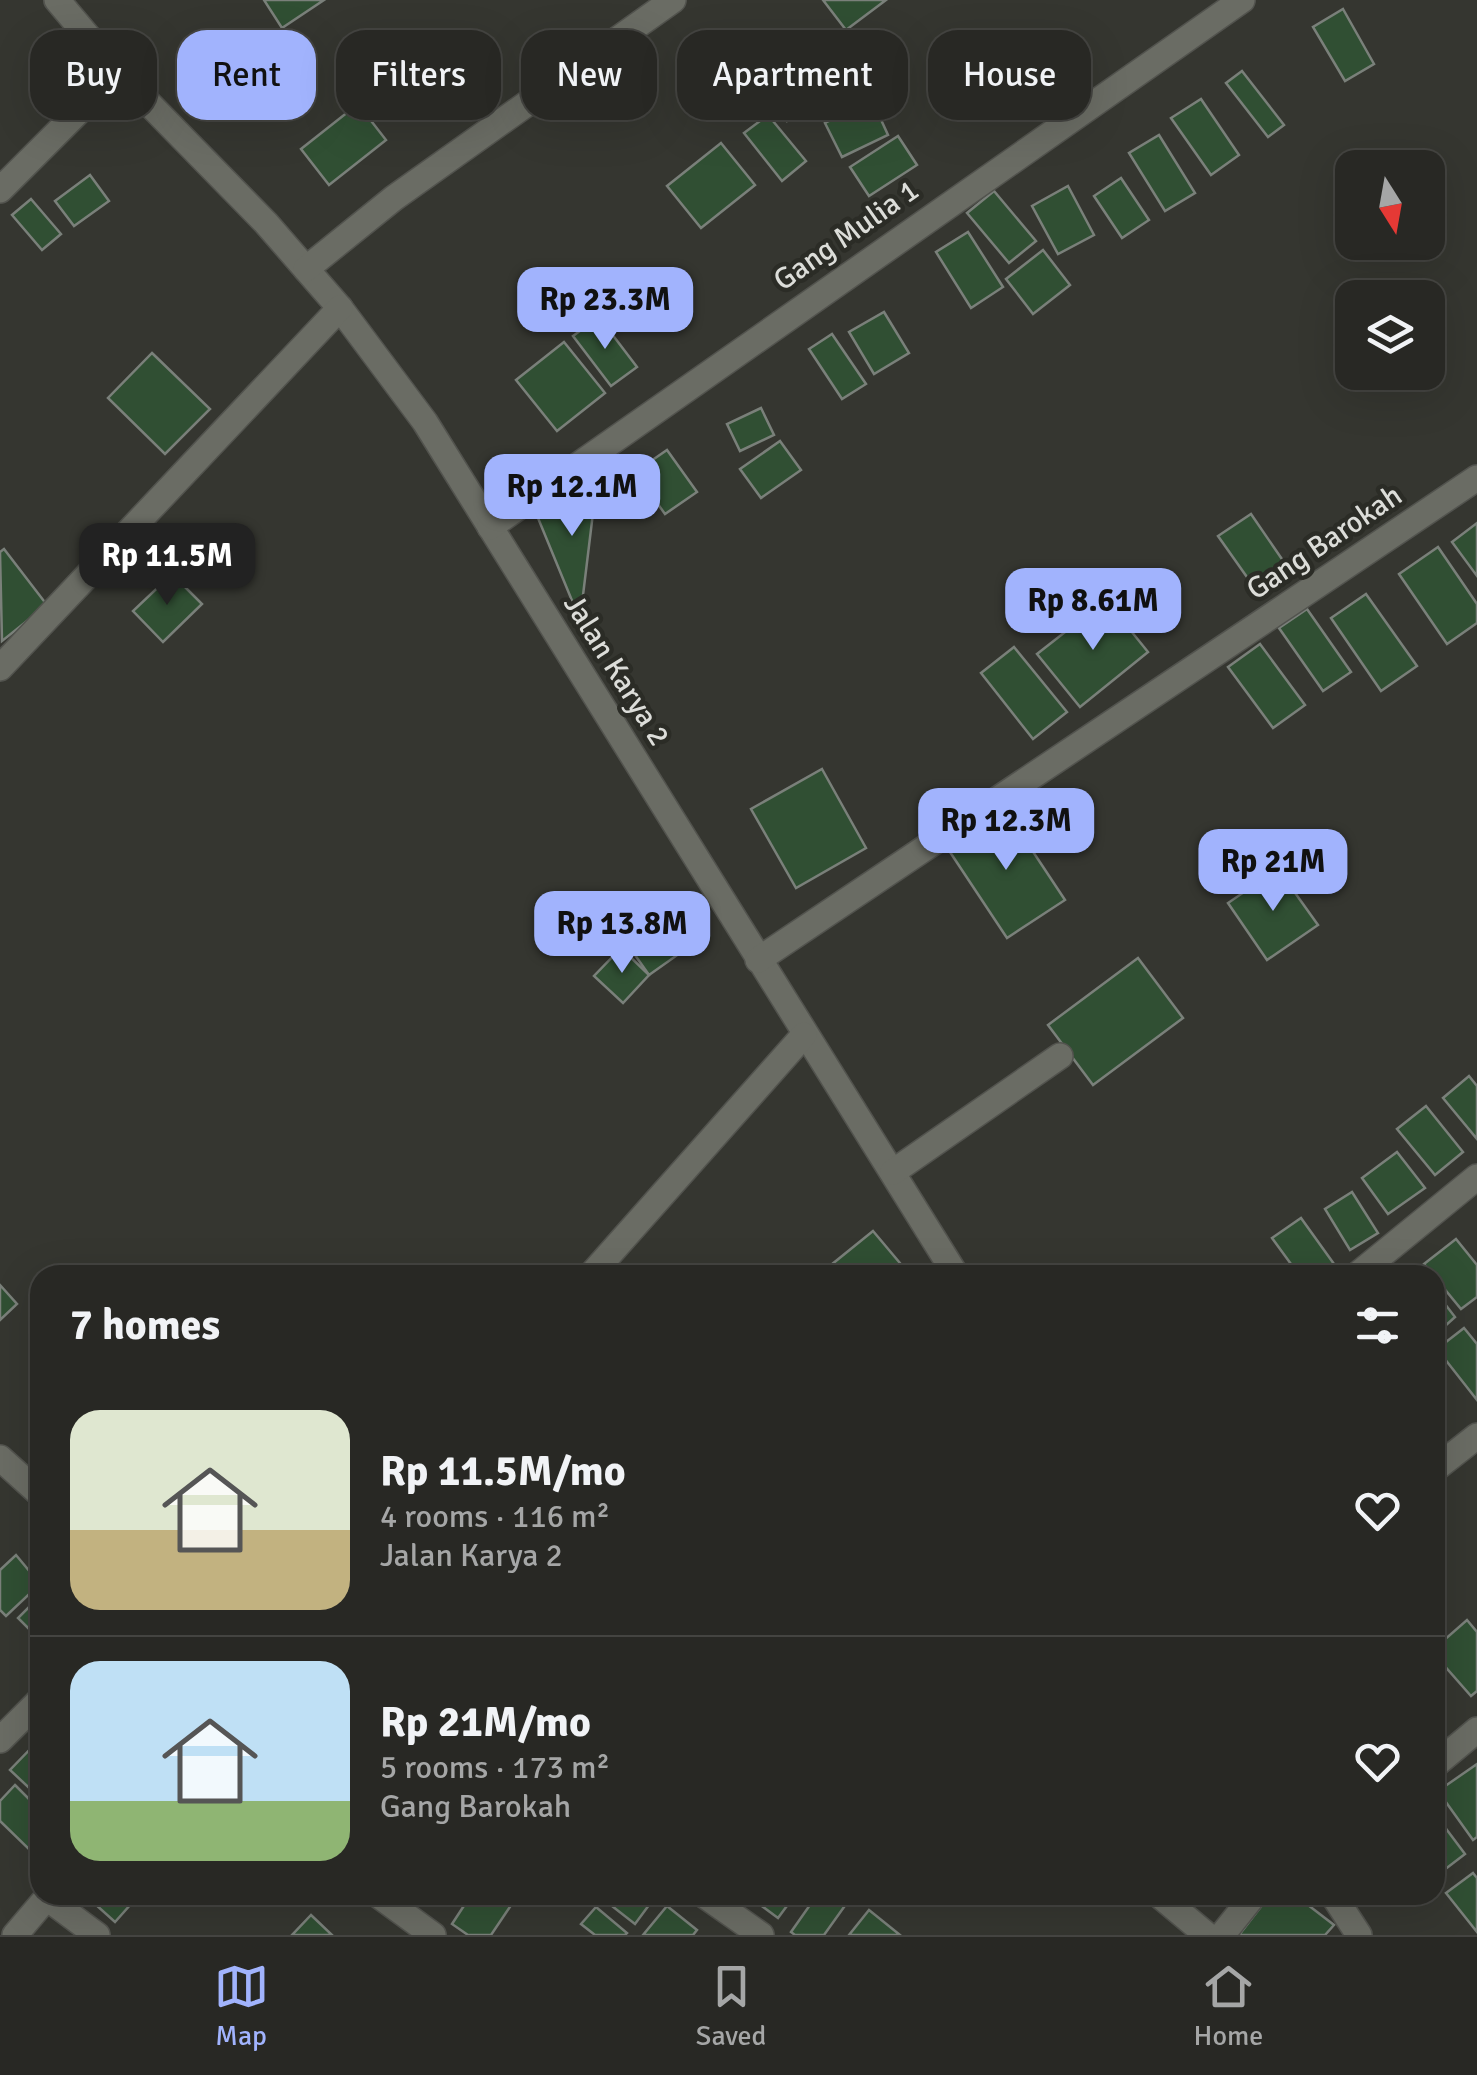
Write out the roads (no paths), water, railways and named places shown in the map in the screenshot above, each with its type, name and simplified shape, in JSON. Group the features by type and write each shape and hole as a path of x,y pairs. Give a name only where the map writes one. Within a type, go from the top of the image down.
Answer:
{"street":[{"name":"Jalan Karya 2","path":"56,0 82,30"},
{"path":"306,269 394,198 673,0"},
{"name":"Gang Mulia 1","path":"490,527 1242,0"},
{"name":"Jalan Karya 2","path":"157,112 266,223 340,308 425,422 950,1265"},
{"path":"0,190 70,120"},
{"path":"0,668 340,308"},
{"name":"Gang Barokah","path":"758,960 1477,478"},
{"path":"600,1265 804,1035"},
{"path":"893,1172 1060,1056"},
{"path":"1368,1265 1477,1177"},
{"path":"1445,1461 1477,1436"},
{"path":"0,1458 30,1485"},
{"path":"0,1740 30,1710"},
{"path":"1445,1757 1477,1730"},
{"path":"14,1935 40,1905"},
{"path":"59,1905 97,1935"},
{"path":"392,1905 433,1935"},
{"path":"718,1905 761,1935"},
{"path":"1171,1905 1207,1935"},
{"path":"1222,1935 1246,1905"},
{"path":"1340,1905 1359,1935"}]}
